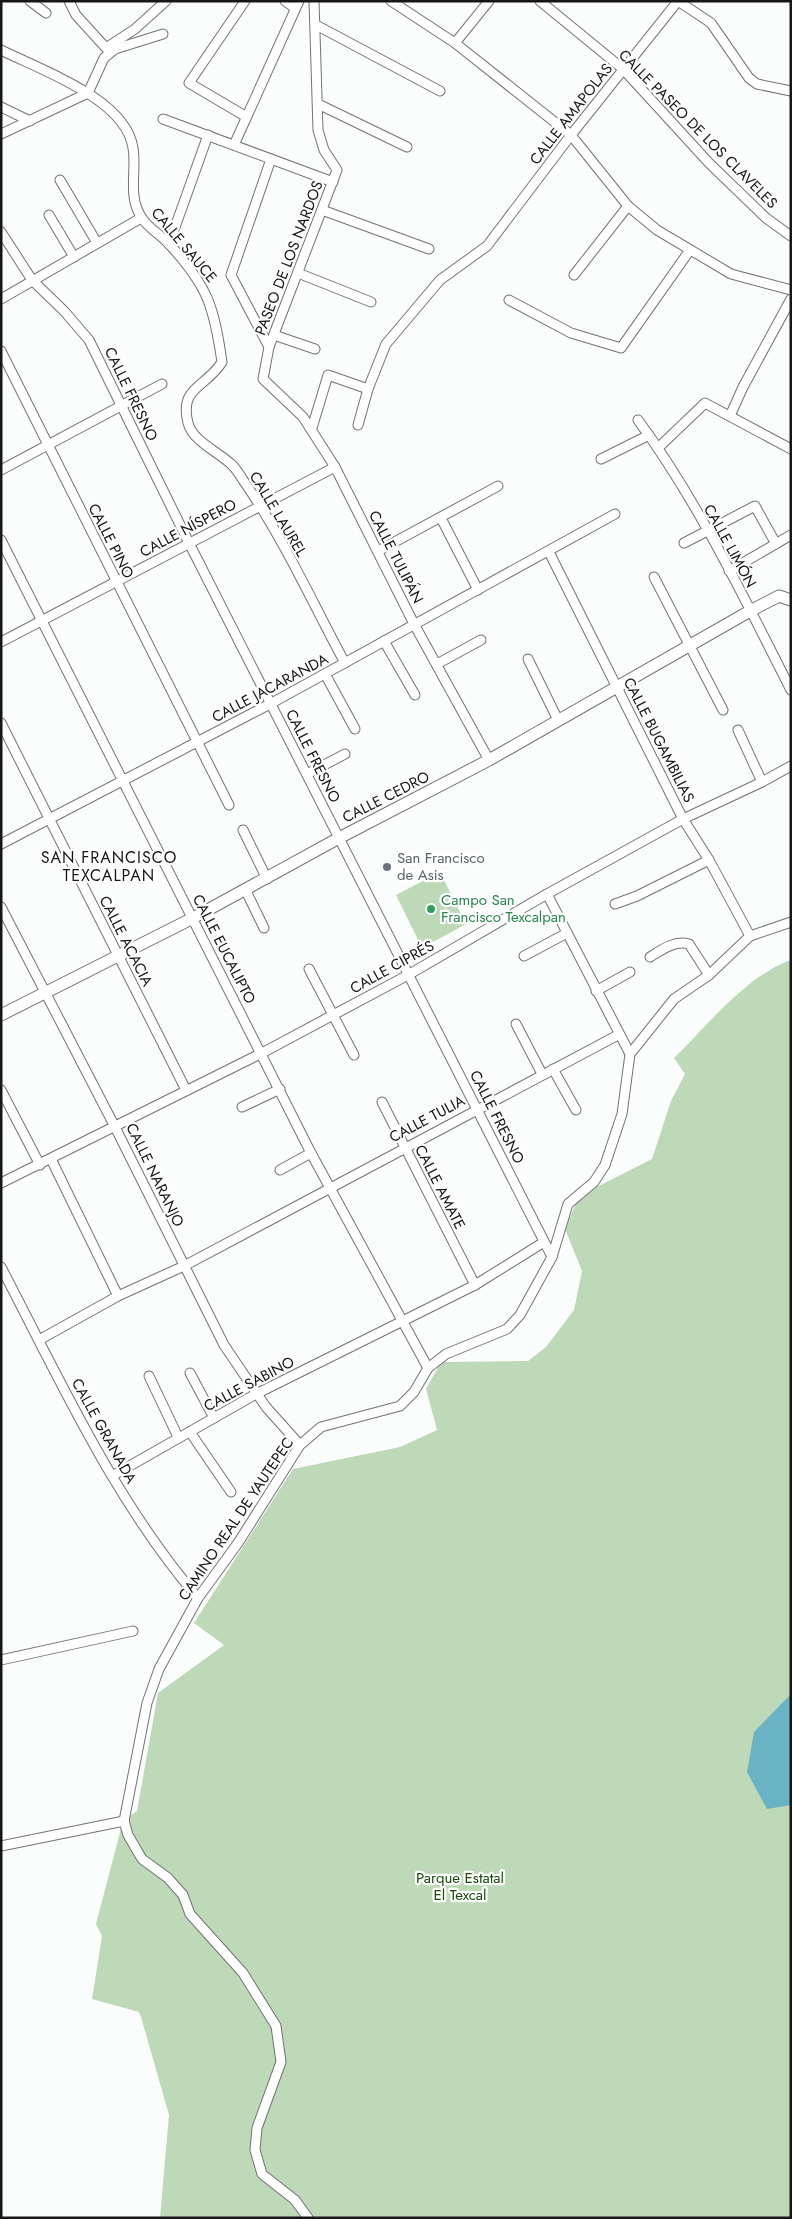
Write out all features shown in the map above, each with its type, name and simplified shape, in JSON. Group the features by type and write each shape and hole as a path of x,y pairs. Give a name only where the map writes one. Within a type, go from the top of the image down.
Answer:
{"street":[{"path":"30,1 46,13"},
{"path":"69,1 76,15 106,48 134,29 166,1"},
{"path":"245,1 189,83 245,116"},
{"path":"234,145 245,116 297,5 285,1"},
{"name":"PASEO DE LOS NARDOS","path":"263,379 269,347 338,170 324,150 318,130 314,1"},
{"path":"391,1 455,43 572,135 628,206 657,230 732,274 791,290"},
{"path":"455,43 489,1"},
{"name":"CALLE PASEO DE LOS CLAVELES","path":"540,1 623,69 709,163 766,218 791,236"},
{"path":"678,1 711,23 749,78 757,84 791,92"},
{"name":"CALLE AMAPOLAS","path":"358,425 368,388 386,344 440,280 487,246 623,69 678,1"},
{"path":"316,25 440,91"},
{"path":"1,134 88,93 104,58 115,49 164,34"},
{"name":"CALLE SAUCE","path":"1,50 88,93 107,106 128,128 134,148 133,198 141,218 169,244 206,291 213,308 222,362 206,382 193,388"},
{"path":"318,104 407,148"},
{"path":"1,107 30,121"},
{"path":"163,119 333,182"},
{"path":"169,244 208,135"},
{"path":"269,347 231,275 271,159"},
{"path":"60,180 96,243"},
{"path":"574,275 628,206"},
{"path":"322,210 429,249"},
{"path":"49,215 74,257"},
{"path":"1,299 141,218"},
{"name":"CALLE FRESNO","path":"1,232 32,280 64,311 89,340 121,408 270,704 478,1108 552,1257"},
{"path":"508,300 571,333 621,348 690,250"},
{"path":"298,273 371,302"},
{"path":"730,416 743,387 791,299"},
{"path":"274,334 315,349"},
{"name":"CALLE PINO","path":"1,351 229,805"},
{"path":"312,428 328,375 368,388"},
{"name":"CALLE TULIPÁN","path":"263,379 312,428 335,467 414,624 489,760"},
{"path":"1,470 121,408 162,384"},
{"name":"CALLE LAUREL","path":"193,388 188,398 188,424 199,440 233,466 261,506 345,663"},
{"path":"658,448 705,403 791,449"},
{"name":"CALLE LIMÓN","path":"638,420 658,448 707,531 791,690"},
{"path":"601,459 649,435"},
{"name":"CALLE NÍSPERO","path":"1,642 335,467"},
{"path":"378,551 498,486"},
{"path":"684,543 755,506 776,544"},
{"name":"CALLE JACARANDA","path":"1,844 124,782 270,704 615,514"},
{"path":"441,518 478,590"},
{"path":"729,571 791,535"},
{"name":"CALLE EUCALIPTO","path":"1,540 311,1153 428,1368"},
{"name":"CALLE BUGAMBILIAS","path":"549,552 683,819 709,860 750,936"},
{"path":"654,577 723,710"},
{"name":"CALLE CEDRO","path":"1,1015 193,918 339,838 489,760 750,611 779,596 791,600"},
{"path":"437,664 481,640"},
{"path":"384,641 415,695"},
{"path":"528,659 558,720"},
{"path":"324,674 356,729"},
{"name":"CALLE ACACIA","path":"1,723 186,1090"},
{"path":"738,730 762,782"},
{"path":"307,774 345,754"},
{"name":"CALLE CIPRÉS","path":"1,1184 334,1015 683,819 762,782 791,766"},
{"path":"243,830 267,879"},
{"path":"615,904 637,896 709,860"},
{"path":"246,889 264,928"},
{"path":"547,894 618,1035 630,1054 674,999 709,975 750,936 791,922"},
{"name":"CALLE NARANJO","path":"1,907 44,993 116,1127 224,1345 256,1394 300,1445"},
{"path":"524,956 567,933"},
{"path":"650,957 663,948 682,942 689,944 709,975"},
{"path":"309,969 354,1055"},
{"path":"596,991 630,972"},
{"path":"516,1024 542,1074"},
{"name":"CALLE TULIA","path":"184,1266 404,1147 618,1035"},
{"name":"CAMINO REAL DE YAUTEPEC","path":"124,1821 147,1703 159,1669 198,1598 238,1543 300,1445 321,1427 400,1406 414,1392 428,1368 446,1354 506,1329 520,1315 552,1257 568,1204 594,1182 605,1166 613,1147 622,1114 630,1054"},
{"path":"553,1069 576,1110"},
{"path":"242,1107 280,1089"},
{"path":"1,1090 40,1165"},
{"name":"CALLE AMATE","path":"382,1102 475,1285"},
{"path":"280,1170 311,1153"},
{"path":"51,1159 118,1296"},
{"name":"CALLE SABINO","path":"112,1476 256,1394 475,1285 544,1242"},
{"path":"39,1340 118,1296 184,1266"},
{"name":"CALLE GRANADA","path":"1,1267 112,1476 147,1533 198,1598"},
{"path":"190,1373 214,1418"},
{"path":"149,1376 178,1437"},
{"path":"190,1432 231,1492"},
{"path":"1,1660 133,1631"},
{"path":"1,1846 124,1821 128,1835 142,1859 168,1878 183,1895 190,1914 243,1973 276,2026 280,2062 257,2128 255,2150 262,2174 295,2200 308,2218"}],"green space":[{"name":"Campo San Francisco Texcalpan","path":"440,872 466,924 422,948 396,895"},
{"name":"Parque Estatal El Texcal","path":"791,960 791,2218 160,2218 169,2115 141,2017 139,2012 92,1999 102,1936 96,1924 123,1821 137,1811 158,1693 224,1645 194,1623 293,1469 400,1447 437,1430 426,1389 441,1362 528,1361 546,1347 574,1310 582,1271 565,1229 579,1196 652,1159 671,1101 685,1074 674,1058 743,989 775,967"}],"water":[{"path":"791,1694 791,1805 767,1809 747,1772 754,1732"}],"place":[{"name":"San Francisco de Asis","path":"387,867"},
{"name":"Campo San Francisco Texcalpan","path":"431,909"}],"district":[{"name":"SAN FRANCISCO TEXCALPAN","path":"109,866"}]}
